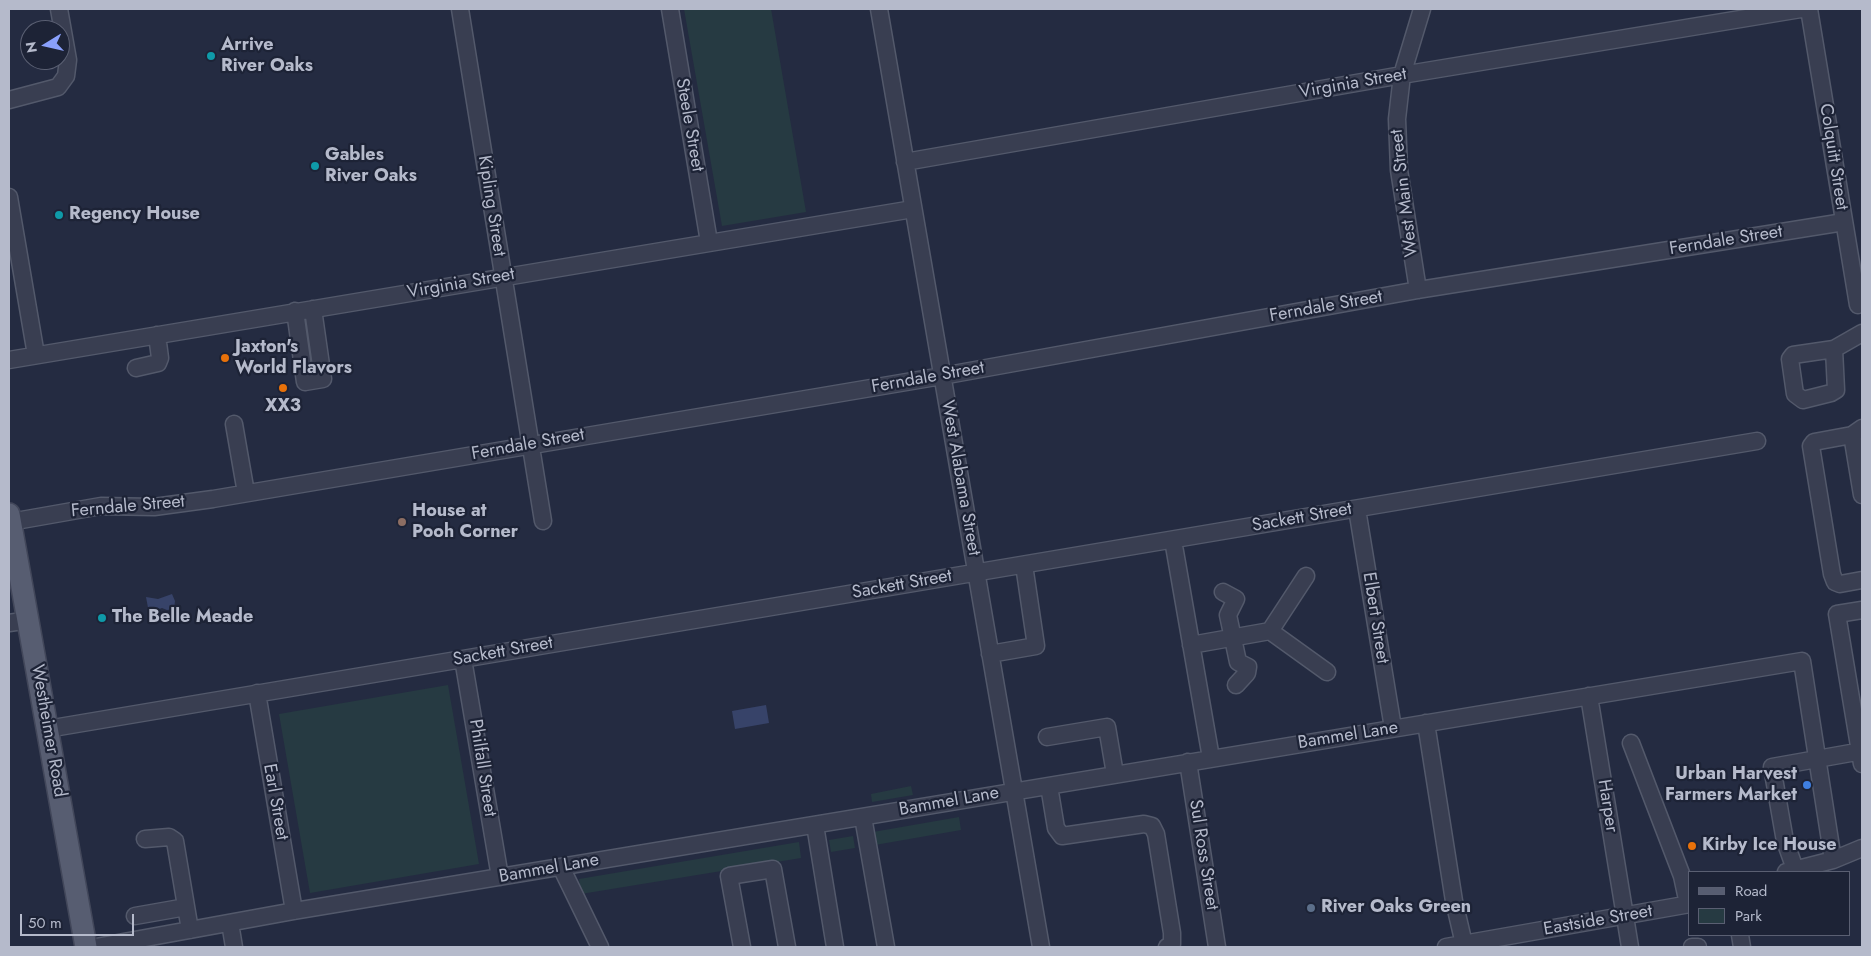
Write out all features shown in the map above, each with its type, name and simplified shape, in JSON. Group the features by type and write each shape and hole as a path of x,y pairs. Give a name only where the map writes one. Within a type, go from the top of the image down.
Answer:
{"main road":[{"name":"Westheimer Road","path":"9,518 19,622 47,729 86,947"}],"street":[{"path":"9,100 58,87 66,76 68,60 59,9"},
{"name":"Kipling Street","path":"460,9 529,445 543,522"},
{"name":"Steele Street","path":"670,9 709,242"},
{"name":"West Alabama Street","path":"879,9 1041,947"},
{"name":"West Main Street","path":"1418,290 1399,170 1397,119 1402,75 1422,9"},
{"name":"Virginia Street","path":"905,162 1402,75 1800,9"},
{"name":"Colquitt Street","path":"1809,9 1858,305"},
{"path":"9,197 16,281 36,355"},
{"name":"Virginia Street","path":"9,360 913,209"},
{"name":"Ferndale Street","path":"9,518 101,506 154,507 246,493 942,376 1418,290 1844,222"},
{"path":"295,311 305,382 323,379 313,308"},
{"path":"1834,349 1862,333"},
{"path":"136,368 158,363 160,358 157,334"},
{"path":"234,424 246,493"},
{"path":"1862,495 1857,431 1814,442 1811,446 1832,574 1835,582 1840,584 1862,580"},
{"name":"Sackett Street","path":"47,729 1757,442"},
{"name":"Elbert Street","path":"1357,509 1393,728"},
{"path":"1173,540 1211,758"},
{"path":"990,654 1036,646 1024,565"},
{"path":"1191,645 1270,631 1306,576"},
{"path":"1223,592 1236,599 1228,615 1238,662 1248,667 1247,673 1236,685"},
{"path":"1862,610 1837,614 1862,756 1817,759 1772,767 1790,871 1833,860 1862,848"},
{"path":"1270,631 1326,672"},
{"name":"Philfall Street","path":"464,659 500,877"},
{"name":"Bammel Lane","path":"96,947 130,944 190,930 294,911 1802,661 1817,759"},
{"name":"Earl Street","path":"257,693 294,911"},
{"name":"Harper","path":"1589,696 1630,947"},
{"path":"1426,723 1454,900 1464,944"},
{"path":"1047,737 1107,727 1115,774"},
{"path":"1630,743 1682,876 1688,900"},
{"path":"1817,759 1833,860"},
{"name":"Sul Ross Street","path":"1188,762 1217,947"},
{"path":"1048,786 1056,828 1062,836 1144,824 1152,826 1156,834 1172,933 1172,944 1166,947"},
{"path":"863,817 886,947"},
{"path":"815,825 835,947"},
{"path":"145,839 169,837 175,841 190,930"},
{"path":"561,867 600,947"},
{"path":"742,947 729,876 773,869 787,947"},
{"name":"Eastside Street","path":"1446,947 1625,917 1688,904"},
{"path":"135,916 186,907"},
{"path":"230,923 234,947"},
{"path":"1692,947 1698,947"}],"green space":[{"path":"684,9 771,9 806,212 722,226"},
{"path":"448,685 479,864 310,893 279,714"},
{"path":"911,786 913,795 872,802 871,794"},
{"path":"959,817 961,830 875,845 873,832"},
{"path":"853,836 855,848 831,852 829,840"},
{"path":"799,842 801,858 581,894 579,879"}],"water":[{"path":"172,594 175,601 174,609 167,610 162,608 149,613 146,597 158,599"},
{"path":"766,705 769,723 735,729 732,711"}],"place":[{"name":"Arrive River Oaks","path":"211,56"},
{"name":"Gables River Oaks","path":"315,166"},
{"name":"Regency House","path":"59,215"},
{"name":"Jaxton's World Flavors","path":"225,358"},
{"name":"XX3","path":"283,388"},
{"name":"House at Pooh Corner","path":"402,522"},
{"name":"The Belle Meade","path":"102,618"},
{"name":"Urban Harvest Farmers Market","path":"1807,785"},
{"name":"Kirby Ice House","path":"1692,846"},
{"name":"River Oaks Green","path":"1311,908"}]}
